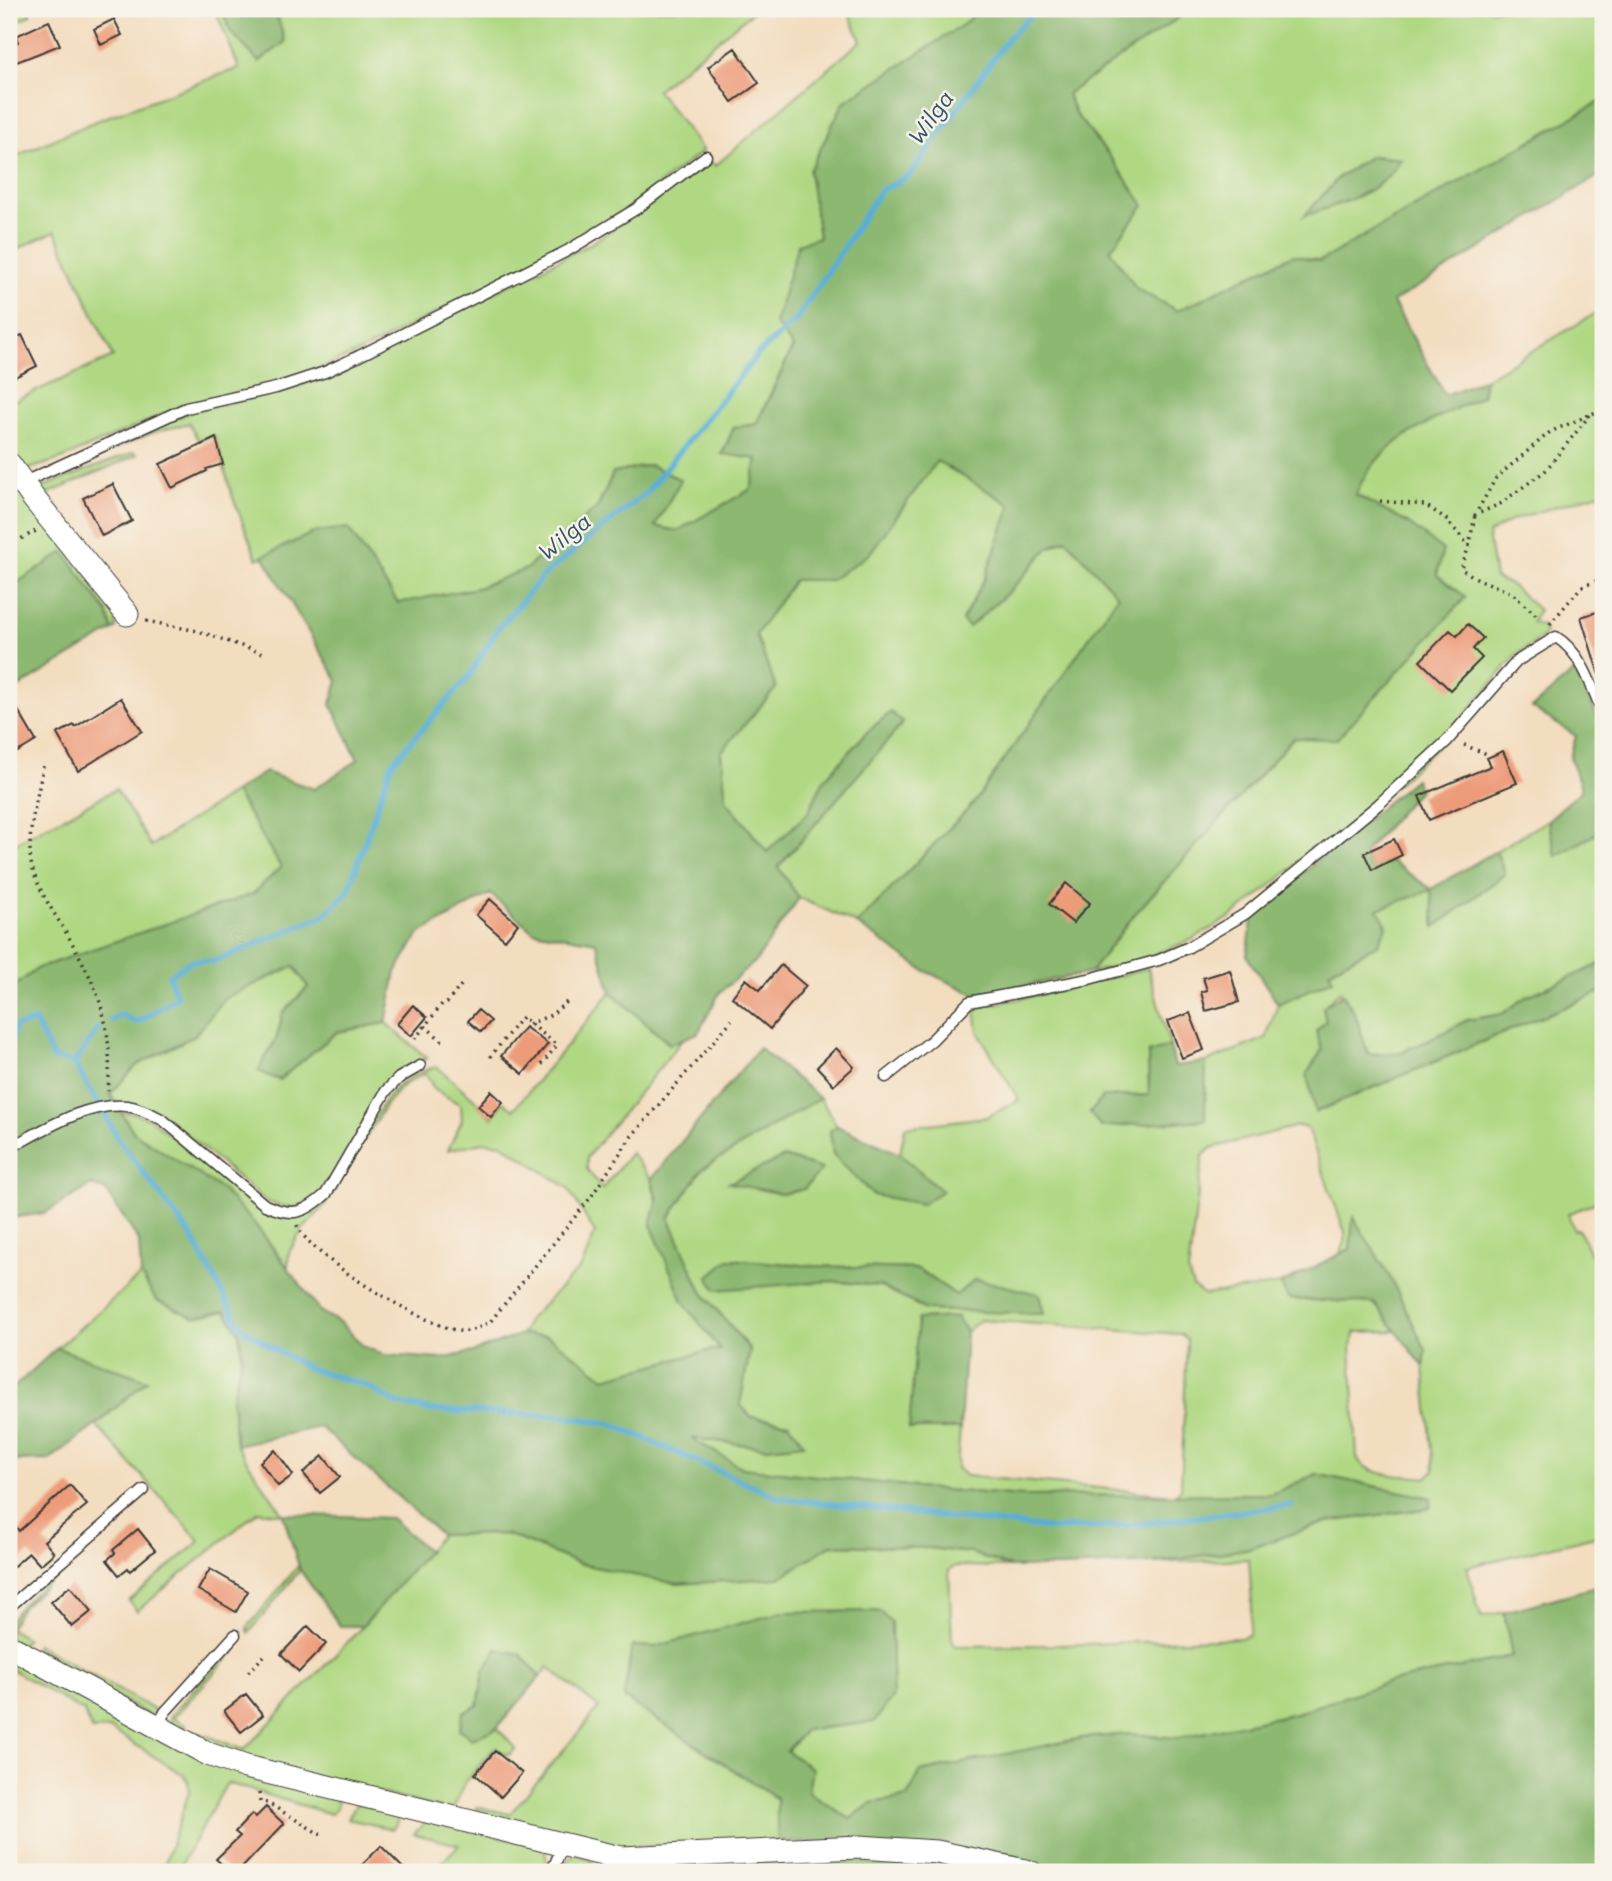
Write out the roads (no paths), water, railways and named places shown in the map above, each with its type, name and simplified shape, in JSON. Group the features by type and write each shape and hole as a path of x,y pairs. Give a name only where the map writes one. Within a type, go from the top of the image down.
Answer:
{"street":[{"path":"15,474 132,618"},
{"path":"9,1646 208,1754 246,1767 621,1858 859,1847 937,1852 1030,1872"}],"lane":[{"path":"15,474 186,408 288,384 359,356 567,251 636,209 706,156"},
{"path":"886,1077 932,1040 969,1002 1138,967 1189,947 1245,914 1378,804 1447,741 1517,661 1556,637 1565,643 1580,662 1603,714"},
{"path":"9,1148 83,1112 128,1106 163,1120 265,1205 282,1213 298,1212 313,1206 326,1195 386,1091 399,1078 421,1066"},
{"path":"9,1607 144,1490"},
{"path":"157,1727 164,1712 234,1636"},
{"path":"549,1872 563,1845"}],"waterway":[{"name":"Wilga","path":"112,1020 120,1015 138,1022 177,997 169,976 191,961 215,961 325,915 348,892 392,763 468,678 497,630 545,574 646,493 758,354 797,319 880,191 910,175 1009,37 1037,9"},
{"name":"Wilga","path":"9,1046 15,1027 35,1021 53,1058 74,1063"},
{"name":"Wilga","path":"74,1063 98,1029"},
{"path":"74,1063 98,1103"},
{"path":"103,1112 119,1140 192,1237 240,1326 310,1369 365,1385 398,1404 430,1410 563,1416 612,1424 780,1498 1053,1529 1133,1525 1292,1505"}]}
